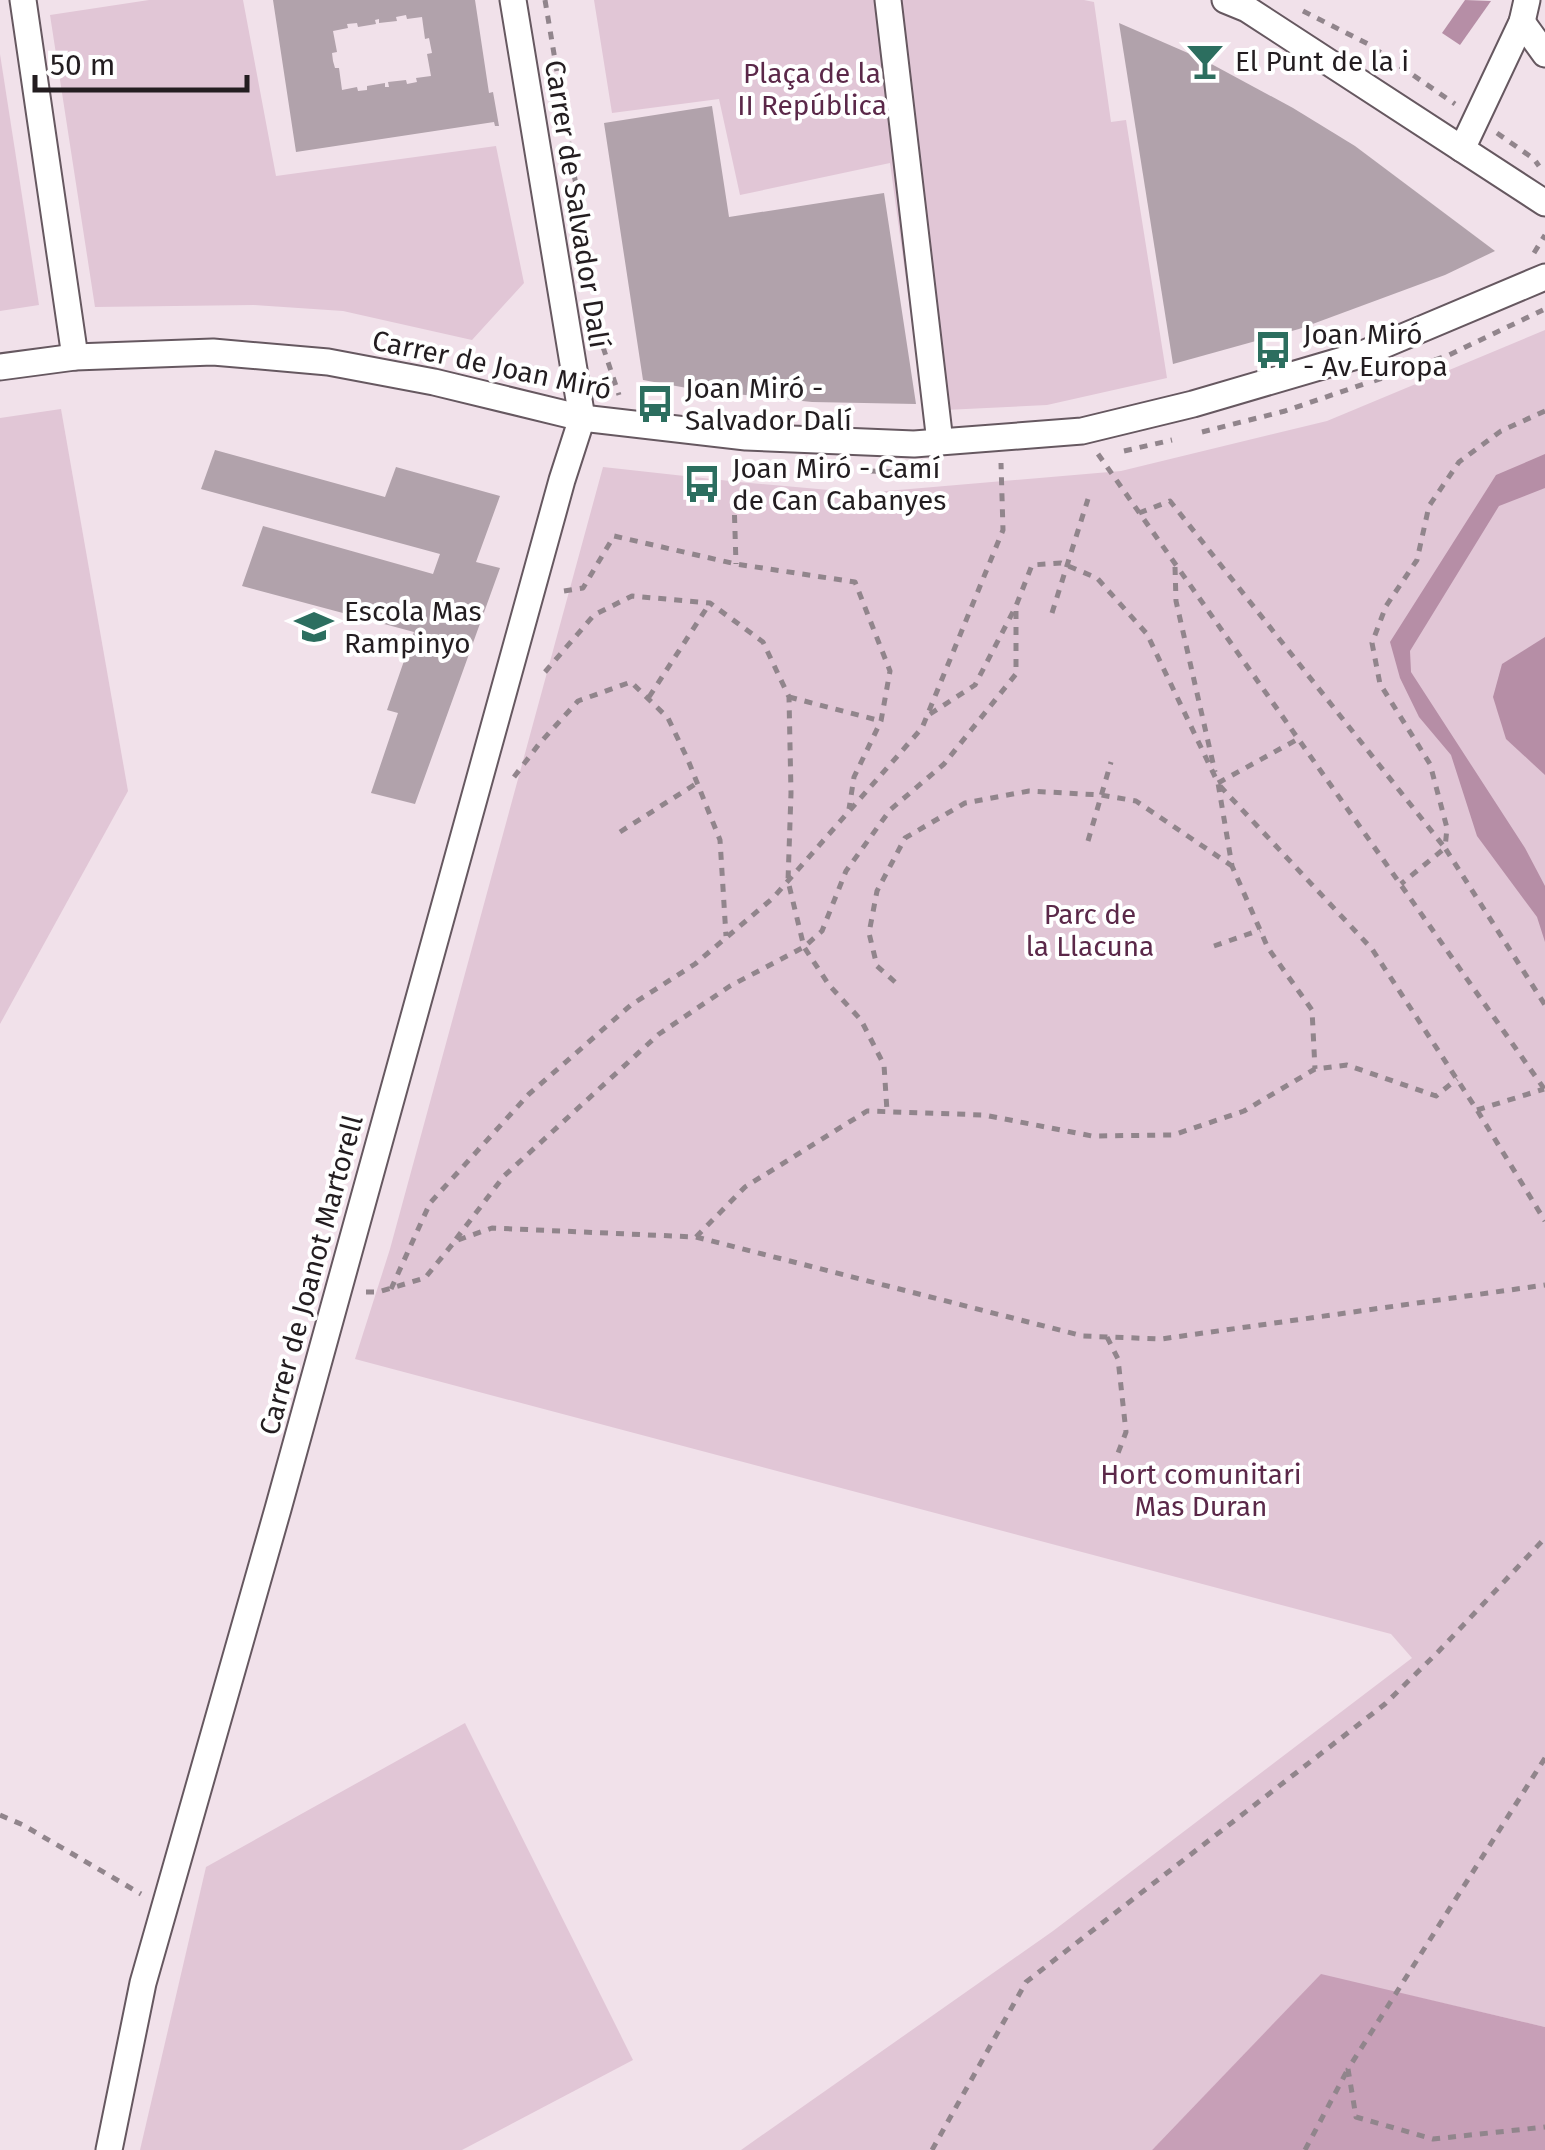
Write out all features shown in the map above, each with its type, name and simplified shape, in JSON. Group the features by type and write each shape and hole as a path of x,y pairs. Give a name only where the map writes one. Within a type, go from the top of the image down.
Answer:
{"street":[{"path":"23,0 75,357"},
{"name":"Carrer de Salvador Dalí","path":"513,0 582,418"},
{"path":"888,0 940,442"},
{"path":"1242,3 1545,203"},
{"path":"1462,149 1524,11"},
{"path":"1524,11 1545,54"},
{"name":"Carrer de Joan Miró","path":"0,367 75,357 213,352 328,362 434,382 582,418 746,437 914,444 1082,431 1193,404 1360,354 1545,277"},
{"name":"Carrer de Joanot Martorell","path":"110,2150 142,1983 582,418"}],"path":[{"path":"545,0 603,347 632,424"},
{"path":"1299,9 1368,44 1534,159 1544,175"},
{"path":"1402,884 1445,848 1447,828 1430,764 1380,684 1372,643 1386,606 1418,560 1429,506 1459,462 1502,431 1545,411"},
{"path":"1097,453 1545,1090 1476,1110"},
{"path":"1002,462 1003,530 922,728 774,898 695,964 631,1004 529,1094 430,1203 392,1289 425,1278 504,1176 660,1034 730,986 804,947 822,932 846,872 890,810 944,764 1016,674 1016,606"},
{"path":"734,499 736,564"},
{"path":"1052,613 1088,499"},
{"path":"1139,513 1170,501 1445,848 1545,1005"},
{"path":"564,591 583,588 614,536 736,564 855,582 890,670 881,721 854,776 848,812"},
{"path":"927,715 975,685 1016,606 1032,565 1061,562 1097,578 1147,634 1218,784 1372,949 1545,1221"},
{"path":"1176,564 1176,601 1218,784 1232,866 1268,948 1312,1010 1316,1070"},
{"path":"545,672 594,615 632,596 710,603 764,642 789,697 788,881 804,947 861,1020 884,1065 887,1112"},
{"path":"648,698 710,603"},
{"path":"514,777 578,701 631,682 668,718 720,840 726,938"},
{"path":"789,697 881,721"},
{"path":"1218,784 1298,739"},
{"path":"1088,841 1111,762"},
{"path":"620,832 697,783"},
{"path":"895,982 877,966 869,933 878,891 906,838 965,803 1029,791 1136,801 1232,866"},
{"path":"1214,946 1260,930"},
{"path":"696,1238 745,1187 867,1111 984,1115 1092,1136 1173,1135 1244,1111 1316,1070 1346,1065 1436,1096 1457,1079"},
{"path":"455,1241 492,1228 696,1238 1083,1336 1107,1337 1161,1339 1545,1285"},
{"path":"1107,1337 1118,1359 1126,1432 1118,1453"},
{"path":"932,2150 1026,1982 1385,1704 1545,1538"},
{"path":"1304,2150 1348,2069 1545,1758"},
{"path":"0,1815 164,1907"},
{"path":"1348,2069 1356,2118 1432,2138 1545,2127"},
{"path":"1430,2150 1432,2138"}],"green space":[{"path":"149,0 243,0 276,176 496,146 524,283 472,340 343,311 254,305 95,307 50,15"},
{"name":"Plaça de la II República","path":"594,0 1094,2 1111,122 1126,120 1167,378 1047,405 924,411 890,163 740,195 719,99 612,113"},
{"path":"0,54 39,305 0,311"},
{"name":"Parc de la Llacuna","path":"1545,330 1545,2027 1321,1975 1152,2150 741,2150 1053,1931 1412,1658 1391,1634 355,1359 390,1249 603,467 863,493 1121,471 1327,421"},
{"path":"61,409 128,791 0,1024 0,418"},
{"path":"465,1723 633,2060 462,2150 140,2150 206,1867"}],"shaded area":[{"path":"1465,0 1491,1 1460,45 1442,33"},
{"path":"1545,454 1545,488 1499,506 1410,651 1411,672 1525,848 1545,886 1545,942 1537,917 1477,836 1451,755 1419,717 1400,678 1390,642 1496,475"},
{"path":"1545,637 1545,775 1506,739 1493,697 1502,664"},
{"path":"1321,1974 1545,2027 1545,2150 1152,2150"}],"building":[{"path":"273,0 475,0 489,93 493,92 499,126 494,122 296,152","holes":["406,15 407,19 422,17 432,53 427,54 431,76 407,84 406,80 388,82 389,87 385,83 367,86 367,90 342,90 339,68 335,68 333,61 332,53 337,52 333,31 348,28 347,24 357,23 358,27 376,24 379,19 379,23 397,21 396,17"]},
{"path":"1119,23 1204,60 1293,108 1355,146 1495,251 1445,275 1299,329 1173,364"},
{"path":"712,106 729,217 884,193 916,404 812,402 643,380 604,123"},
{"path":"215,450 385,497 396,467 500,496 476,562 500,568 415,804 371,793 398,713 387,710 414,632 242,586 263,526 433,574 440,554 201,489"}],"place":[{"name":"El Punt de la i","path":"1205,61"},
{"name":"Joan Miró - Av Europa","path":"1273,350"},
{"name":"Joan Miró - Salvador Dalí","path":"655,404"},
{"name":"Joan Miró - Camí de Can Cabanyes","path":"702,484"},
{"name":"Escola Mas Rampinyo","path":"314,627"}],"park label":[{"name":"Hort comunitari Mas Duran","path":"1201,1490"}]}
